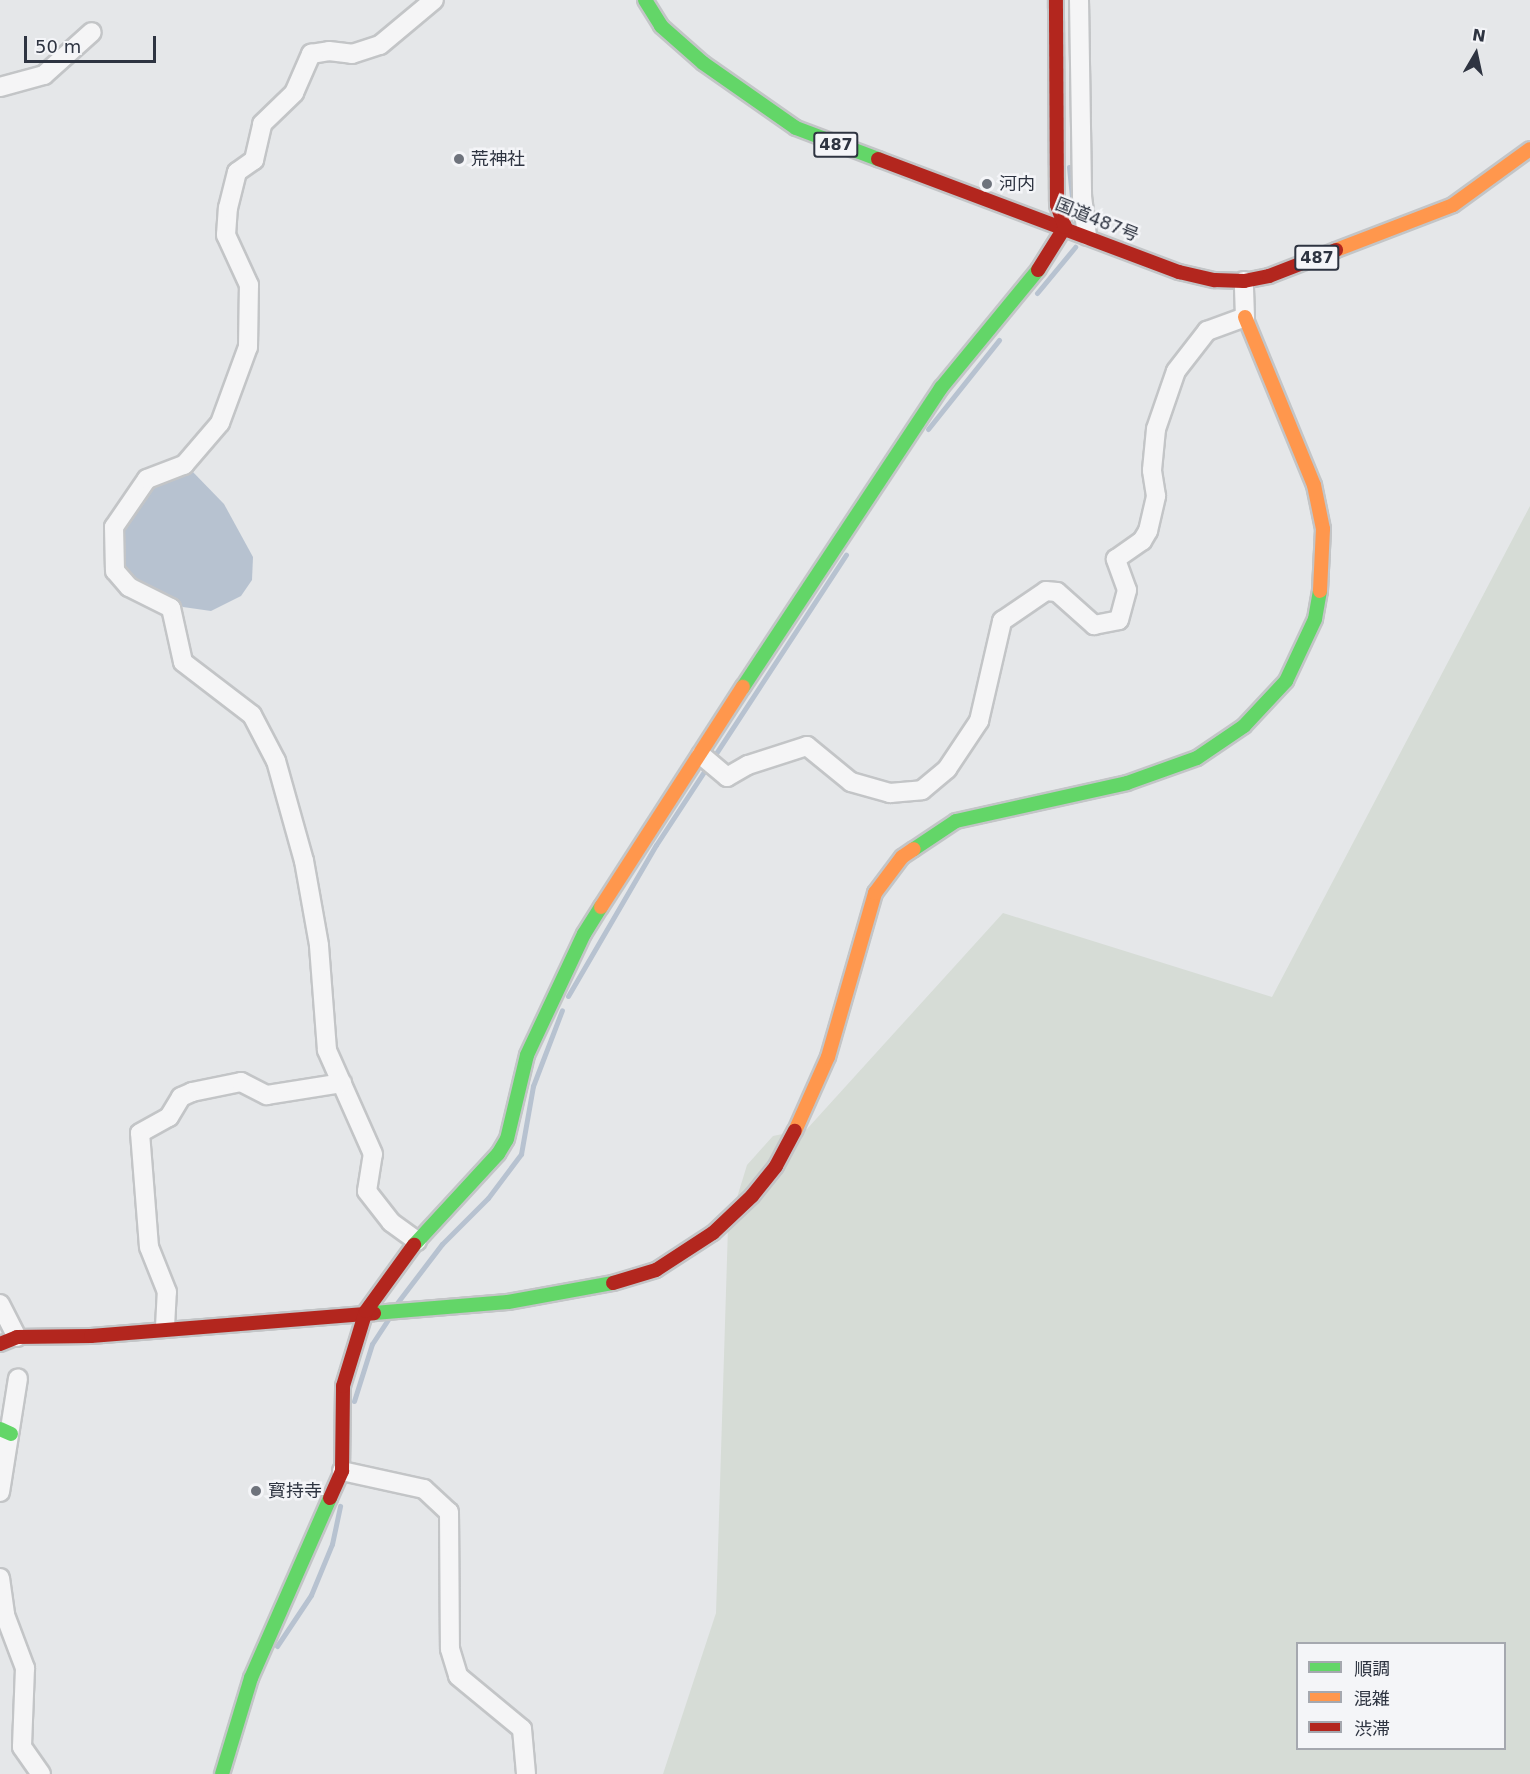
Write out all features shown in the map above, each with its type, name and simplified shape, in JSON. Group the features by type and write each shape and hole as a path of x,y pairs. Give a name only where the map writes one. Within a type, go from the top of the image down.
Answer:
{"main road":[{"name":"国道487号","path":"645,0 661,26 703,63 796,128 863,156 1065,227 1179,272 1244,281 1311,261 1453,205 1530,149"},
{"path":"222,1774 251,1678 342,1471 343,1386 366,1311 417,1240 498,1154 507,1139 527,1054 584,934 652,825 701,755 940,388 1025,290 1065,227 1056,205 1056,0"},
{"path":"8,1341 91,1336 165,1327 366,1311 508,1302 591,1290 656,1270 712,1233 752,1196 776,1166 807,1111 828,1057 864,921 875,893 902,857 956,820 1127,783 1197,758 1244,726 1286,681 1315,619 1324,572 1323,529 1314,485 1245,317"}],"street":[{"path":"417,1240 391,1222 367,1191 373,1154 327,1050 319,945 304,861 276,761 252,715 183,662 171,608 129,587 115,571 114,527 147,479 184,465 220,423 248,347 249,285 226,235 227,217 237,172 254,160 262,124 294,93 310,54 329,51 352,54 380,45 434,0"},
{"path":"1079,0 1082,196 1087,236"},
{"path":"0,87 44,75 92,32"},
{"path":"701,755 727,777 748,765 807,746 851,782 890,793 922,790 947,769 979,721 1002,621 1046,591 1057,591 1094,625 1119,620 1127,590 1116,559 1142,541 1148,531 1156,496 1152,470 1156,429 1176,370 1207,331 1245,317 1244,281"},
{"path":"165,1327 167,1292 149,1247 140,1133 170,1117 181,1097 192,1092 241,1082 267,1095 342,1083"},
{"path":"0,1304 8,1341"},
{"path":"0,1492 5,1432 18,1378"},
{"path":"342,1471 424,1488 449,1512 450,1649 458,1676 522,1729 526,1774"},
{"path":"0,1578 5,1615 25,1668 22,1747 41,1774"}],"shaded area":[{"path":"1530,506 1530,1774 663,1774 716,1613 728,1227 747,1165 773,1136 807,1129 1003,913 1272,997"}],"water":[{"path":"191,470 224,504 253,557 252,580 241,596 211,611 183,607 126,575 119,549 121,531 143,491 172,473"}],"waterway":[{"path":"1069,167 1073,207"},
{"path":"1037,293 1075,247"},
{"path":"928,429 999,340"},
{"path":"568,996 656,845 846,555"},
{"path":"397,1303 442,1244 488,1198 521,1154 533,1086 562,1010"},
{"path":"354,1401 372,1344 388,1319"},
{"path":"277,1646 311,1595 332,1544 340,1506"}],"traffic: fast":[{"path":"645,0 661,26 703,63 796,128 878,159"},
{"path":"743,687 941,388 1038,270"},
{"path":"914,849 956,821 1127,783 1197,758 1244,726 1286,681 1315,619 1320,591"},
{"path":"414,1245 498,1154 507,1139 527,1055 584,934 601,907"},
{"path":"374,1313 508,1302 613,1283"},
{"path":"0,1429 11,1434"},
{"path":"222,1774 251,1678 330,1498"}],"traffic: slow":[{"path":"1336,250 1453,205 1530,149"},
{"path":"1245,317 1314,485 1323,529 1320,591"},
{"path":"601,907 743,687"},
{"path":"795,1131 828,1057 875,893 902,857 914,849"}],"traffic: jam":[{"path":"1038,270 1065,227 1057,205 1056,0"},
{"path":"878,159 1179,272 1215,280 1244,281 1269,276 1336,250"},
{"path":"613,1283 656,1270 713,1233 752,1196 776,1166 795,1131"},
{"path":"330,1498 342,1471 343,1386 366,1311 414,1245"},
{"path":"0,1344 17,1337 91,1336 374,1313"}],"place":[{"name":"荒神社","path":"459,159"},
{"name":"河内","path":"987,184"},
{"name":"寳持寺","path":"256,1491"}]}
